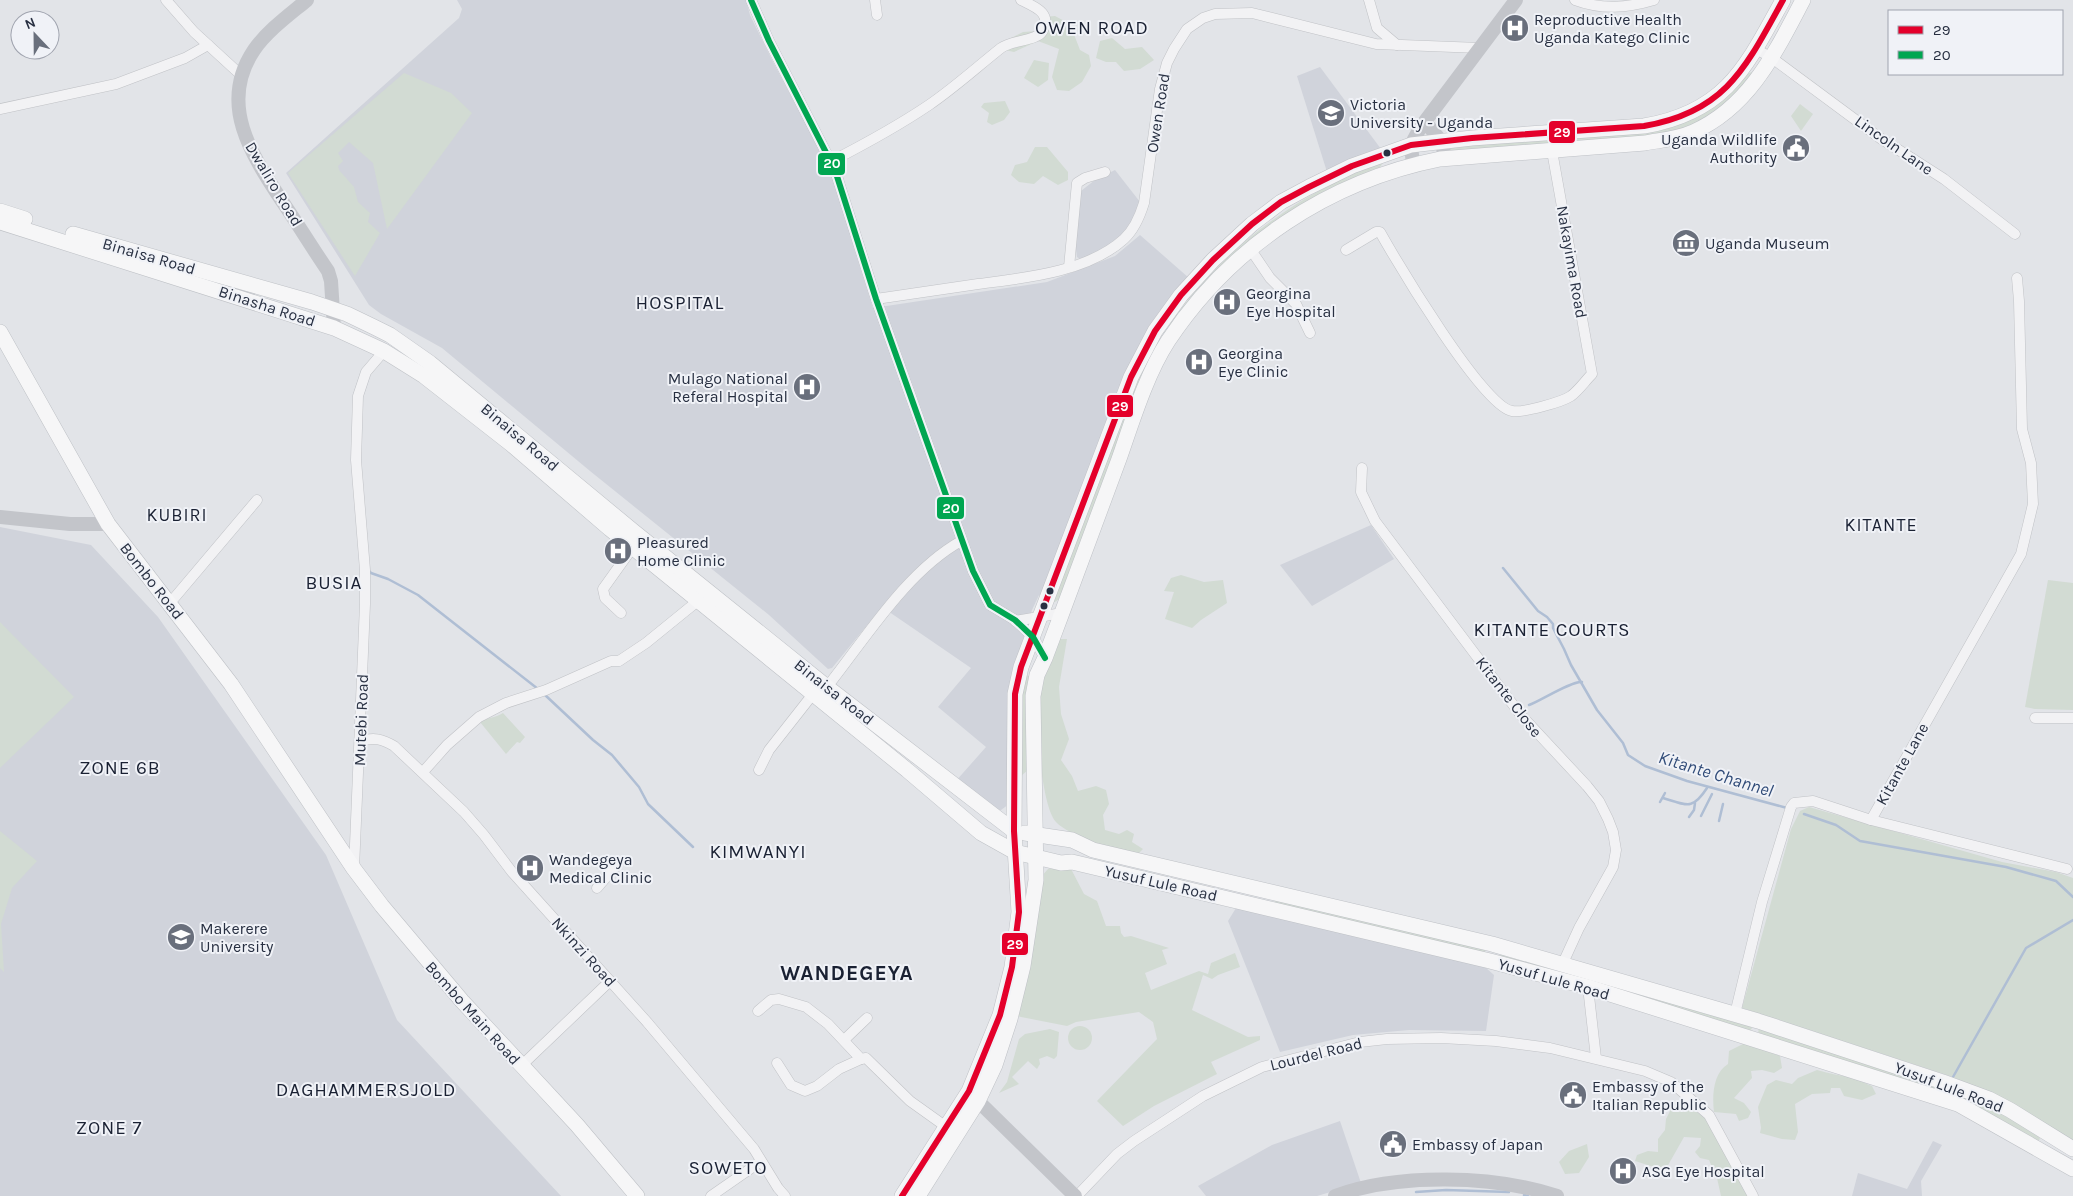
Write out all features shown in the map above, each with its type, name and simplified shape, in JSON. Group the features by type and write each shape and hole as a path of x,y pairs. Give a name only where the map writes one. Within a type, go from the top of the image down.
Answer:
{"main road":[{"path":"908,1195 945,1126 969,1091 990,1043 1012,967 1019,912 1014,831 1015,694 1021,667 1126,391 1155,331 1181,295 1213,260 1252,224 1282,202 1352,166 1411,145 1644,126 1668,122 1699,108 1732,83 1749,61 1783,0"},
{"path":"908,1195 978,1100 996,1065 1023,966 1036,880 1033,696 1037,675 1062,613 1142,395 1168,342 1185,319 1215,283 1280,226 1332,195 1376,176 1413,165 1445,159 1645,143 1674,139 1693,132 1730,109 1753,86 1772,58 1804,0"},
{"name":"Binaisa Road","path":"0,211 331,308 390,335 430,364 640,537 820,690 981,833 1015,852"},
{"name":"Binasha Road","path":"0,222 334,328"},
{"name":"Binaisa Road","path":"334,328 384,351 424,376 511,444 699,600 1014,831"},
{"name":"Bombo Road","path":"0,332 108,524 231,684 322,820"},
{"path":"1126,391 1142,395"},
{"name":"Bombo Main Road","path":"322,820 354,869 424,958 577,1125 637,1196"},
{"name":"Yusuf Lule Road","path":"1014,831 1072,840 1093,850 1492,944 1735,1014 1962,1089 2003,1106 2073,1149"},
{"name":"Yusuf Lule Road","path":"1015,852 1061,863 1072,862 1259,906 1490,961 1588,987 1958,1104 2073,1169"},
{"path":"1207,894 1212,877"},
{"path":"1259,906 1265,889"},
{"path":"1490,961 1492,944"},
{"path":"2038,1148 2047,1133"}],"street":[{"path":"166,0 208,45 242,76"},
{"name":"Dwaliro Road","path":"307,0 258,44 242,76 238,106 246,137 267,179 328,271 331,281 331,308 334,328"},
{"path":"752,0 769,41 835,170 876,299 960,541 988,602 1015,621 1033,637 1045,658"},
{"path":"875,0 877,15"},
{"path":"830,162 929,105 1007,43 1036,37 1042,33 1046,20 1044,14 1041,10 1021,0"},
{"path":"1369,0 1377,28 1397,46"},
{"path":"1413,165 1411,145 1425,122 1516,0"},
{"path":"1575,0 1607,7 1627,7 1654,0"},
{"name":"Owen Road","path":"876,299 1027,277 1069,267 1088,262 1107,252 1125,238 1140,218 1147,185 1160,89 1167,63 1182,36 1194,24 1215,14 1252,13 1376,44 1480,48"},
{"path":"0,110 116,84 185,58 208,45"},
{"name":"Lincoln Lane","path":"1756,49 1772,58 1880,138 1944,179 2016,234"},
{"path":"1425,122 1442,142 1445,159"},
{"name":"Nakayima Road","path":"1346,250 1376,232 1380,232 1436,322 1474,376 1497,403 1504,408 1512,411 1521,410 1563,400 1578,390 1592,374 1552,151"},
{"path":"1069,267 1077,183 1085,178 1105,172"},
{"path":"1251,250 1270,278 1296,304 1310,333"},
{"name":"Kitante Lane","path":"1735,1014 1762,902 1791,807 1794,803 1813,801 1871,820 2021,554 2033,504 2031,463 2022,429 2017,278"},
{"name":"Mutebi Road","path":"354,869 361,741 365,570 356,460 358,396 366,372 384,351"},
{"name":"Kitante Close","path":"1362,468 1364,501 1375,521 1520,714 1587,786 1599,802 1614,832 1616,850 1613,867 1578,928 1563,963"},
{"path":"170,603 257,500"},
{"path":"0,517 70,524 108,524"},
{"path":"759,770 769,750 913,579 936,556 960,541"},
{"path":"621,613 605,598 603,589 634,547"},
{"path":"424,772 447,745 479,717 506,703 541,692 611,661 618,661 655,637 699,600"},
{"path":"1015,621 1062,613"},
{"path":"2035,718 2073,718"},
{"name":"Nkinzi Road","path":"361,741 372,738 385,740 394,746 424,772 484,834 507,867 647,1022 754,1149 760,1162 785,1196"},
{"path":"1871,820 2067,869"},
{"path":"597,888 616,867"},
{"path":"521,1066 610,981"},
{"path":"1588,987 1596,1058"},
{"path":"758,1010 771,1000 779,999 806,1007 844,1040 861,1059"},
{"path":"844,1040 854,1028 867,1018"},
{"name":"Lourdel Road","path":"1076,1196 1117,1154 1174,1113 1203,1096 1262,1067 1360,1042 1387,1039 1440,1038 1505,1042 1550,1048 1646,1071 1671,1082 1709,1115 1753,1196"},
{"path":"778,1063 791,1085 805,1092 817,1086 839,1069 866,1058 910,1101 945,1126"},
{"path":"978,1100 1076,1196"},
{"path":"711,1196 760,1162"},
{"path":"1335,1196 1379,1185 1443,1180 1504,1184 1557,1196"}],"shaded area":[{"name":"Mulago National Referal Hospital","path":"457,0 746,0 750,15 771,58 829,168 873,308 1047,282 1115,256 1140,235 1189,278 1164,310 1045,597 1039,595 1032,610 1018,656 1009,804 1001,810 989,809 955,782 986,747 938,707 971,668 882,607 832,668 828,669 769,615 590,471 442,348 381,314 369,305 286,173 459,18 462,9"},
{"path":"1055,16 1070,24 1080,50 1089,55 1091,66 1082,82 1069,91 1057,90 1052,77 1059,49 1038,41 1014,52 1005,50 1005,41 1023,32 1037,31 1043,17"},
{"path":"1112,38 1125,49 1142,47 1154,60 1140,69 1124,71 1116,62 1106,62 1096,58 1100,41"},
{"path":"1034,60 1049,63 1048,80 1038,87 1024,78"},
{"name":"Victoria University - Uganda","path":"1320,67 1381,149 1327,172 1297,76"},
{"path":"1753,72 1756,75 1706,120 1670,134 1448,154 1448,145 1676,125 1687,121 1716,104 1749,73"},
{"path":"404,73 451,93 472,113 387,229 373,163 349,142 338,153 343,161 338,166 339,170 354,187 358,202 370,213 368,222 380,233 355,276 288,173"},
{"path":"1005,101 1010,112 1004,120 992,125 987,122 989,113 981,107 984,103"},
{"path":"1800,104 1813,114 1801,131 1791,116"},
{"path":"1035,147 1047,147 1068,172 1068,180 1058,185 1043,176 1034,184 1019,182 1011,175 1015,165 1027,162"},
{"path":"1384,161 1377,172 1308,203 1173,329 1061,598 1050,605 1133,389 1164,333 1188,300 1244,242 1276,217 1346,177"},
{"path":"1115,170 1140,202 1129,227 1109,247 1080,259 1077,257 1075,243 1081,191 1095,180"},
{"path":"1371,525 1394,559 1312,606 1280,565"},
{"name":"Makerere University","path":"0,527 91,545 158,617 326,855 397,1020 561,1196 0,1196"},
{"path":"1181,575 1204,582 1223,580 1227,603 1192,628 1165,619 1174,592 1164,591 1171,578"},
{"path":"2048,580 2073,583 2073,710 2025,707"},
{"path":"0,622 74,697 0,768"},
{"path":"1059,639 1067,639 1059,687 1061,714 1069,739 1061,760 1072,776 1078,791 1096,786 1106,790 1109,804 1103,815 1105,830 1119,834 1127,830 1134,834 1132,842 1143,849 1137,855 1082,838 1062,827 1056,822 1051,813 1046,799 1040,761 1037,706 1043,673"},
{"path":"1024,674 1031,677 1028,770 1021,776 1020,704"},
{"path":"503,713 525,737 520,743 517,742 506,754 480,722"},
{"path":"1809,807 2002,862 2056,872 2073,878 2073,1141 2008,1102 1953,1077 1742,1008 1791,829 1800,811"},
{"path":"0,831 37,861 12,888 1,924 4,972 0,968"},
{"path":"1070,867 1084,894 1097,901 1106,926 1120,926 1124,937 1131,936 1169,948 1162,950 1167,964 1145,973 1151,990 1199,971 1208,974 1211,963 1235,953 1240,967 1212,979 1203,975 1192,1010 1248,1037 1260,1036 1260,1040 1211,1062 1217,1074 1154,1106 1123,1126 1097,1101 1157,1039 1153,1022 1139,1012 1076,1022 1067,1026 1016,1016 1034,885 1048,869"},
{"path":"1273,900 1486,949 1484,953 1276,903"},
{"path":"1236,908 1485,967 1494,975 1486,1031 1409,1030 1353,1035 1280,1052 1228,921"},
{"path":"1500,954 1752,1028 1749,1032 1501,958"},
{"path":"1080,1026 1089,1029 1092,1038 1089,1047 1080,1050 1071,1047 1068,1038 1071,1029"},
{"path":"1050,1029 1059,1032 1057,1056 1054,1059 1047,1056 1039,1059 1040,1064 1037,1069 1028,1061 1012,1077 1019,1084 999,1093 1007,1082 1019,1039 1025,1034"},
{"path":"1760,1029 1978,1100 2038,1135 2040,1139 2038,1141 2034,1140 1976,1106 1760,1034 1758,1031"},
{"path":"1745,1043 1780,1056 1782,1068 1774,1073 1762,1070 1751,1071 1752,1078 1734,1098 1744,1103 1751,1112 1748,1118 1739,1121 1736,1114 1714,1112 1713,1099 1716,1079 1728,1064 1729,1051"},
{"path":"1817,1070 1858,1079 1872,1086 1876,1094 1862,1100 1844,1096 1840,1088 1831,1088 1830,1093 1812,1094 1795,1104 1798,1132 1795,1140 1782,1139 1760,1133 1758,1107 1767,1085 1776,1080 1792,1084 1798,1078"},
{"path":"1679,1100 1706,1118 1750,1196 1721,1196 1717,1178 1709,1160 1700,1158 1695,1152 1700,1146 1701,1138 1684,1137 1667,1167 1657,1168 1635,1161 1637,1155 1648,1151 1658,1152 1658,1139 1665,1130 1666,1119 1672,1107"},
{"path":"1340,1121 1361,1183 1317,1196 1206,1196 1198,1186 1272,1145"},
{"path":"1933,1141 1942,1145 1921,1181 1922,1196 1852,1196 1858,1173 1907,1189"},
{"path":"1587,1144 1589,1157 1579,1173 1565,1174 1559,1162 1569,1151"}],"waterway":[{"name":"Kitante Channel","path":"1503,568 1538,611 1553,624 1553,628 1571,665 1597,710 1623,743 1628,755 1645,766 1687,781 1787,808"},
{"path":"368,570 418,595 538,689"},
{"path":"1529,705 1564,687 1582,682"},
{"path":"544,694 593,740 612,755 639,787 648,804 693,847"},
{"path":"1663,798 1678,803 1693,803 1707,788"},
{"path":"1660,802 1665,793"},
{"path":"1701,816 1712,794"},
{"path":"1689,817 1694,810 1695,803"},
{"path":"1719,821 1723,804"},
{"path":"1804,814 1836,825 1860,841 2006,867 2056,881 2073,897"},
{"path":"1953,1077 2026,948 2073,920"},
{"path":"1416,1192 1446,1190 1509,1192"},
{"path":"1524,1195 1528,1196"}],"transit line":[{"name":"20","path":"751,0 769,41 835,170 876,299 973,571 990,605 1015,620 1033,637 1045,658"},
{"name":"29","path":"902,1196 969,1091 1000,1015 1012,967 1019,912 1014,831 1015,694 1021,667 1131,377 1155,331 1181,295 1213,260 1252,224 1281,202 1352,166 1411,145 1472,138 1644,126 1672,119 1695,110 1714,98 1744,66 1783,0"}],"place":[{"name":"Reproductive Health Uganda Katego Clinic","path":"1515,28"},
{"name":"Victoria University - Uganda","path":"1331,113"},
{"name":"Uganda Wildlife Authority","path":"1796,148"},
{"name":"Uganda Museum","path":"1686,243"},
{"name":"Georgina Eye Hospital","path":"1227,302"},
{"name":"Georgina Eye Clinic","path":"1199,362"},
{"name":"Mulago National Referal Hospital","path":"807,387"},
{"name":"Pleasured Home Clinic","path":"618,551"},
{"name":"Wandegeya Medical Clinic","path":"530,868"},
{"name":"Makerere University","path":"181,937"},
{"name":"Embassy of the Italian Republic","path":"1573,1095"},
{"name":"Embassy of Japan","path":"1393,1144"},
{"name":"ASG Eye Hospital","path":"1623,1171"}],"district":[{"name":"OWEN ROAD","path":"1092,28"},
{"name":"HOSPITAL","path":"680,303"},
{"name":"KUBIRI","path":"177,515"},
{"name":"KITANTE","path":"1881,525"},
{"name":"BUSIA","path":"334,583"},
{"name":"KITANTE COURTS","path":"1552,630"},
{"name":"ZONE 6B","path":"120,768"},
{"name":"KIMWANYI","path":"758,852"},
{"name":"WANDEGEYA","path":"847,973"},
{"name":"DAGHAMMERSJOLD","path":"366,1090"},
{"name":"ZONE 7","path":"109,1128"},
{"name":"SOWETO","path":"728,1168"}]}
